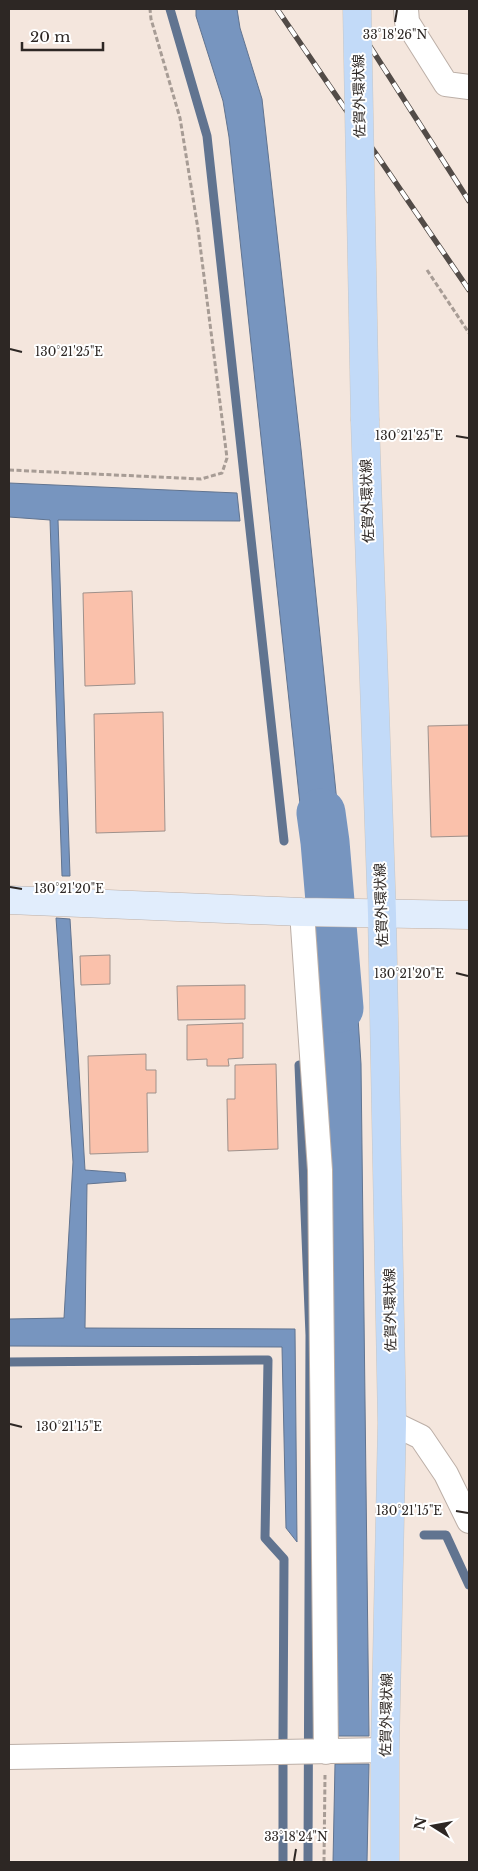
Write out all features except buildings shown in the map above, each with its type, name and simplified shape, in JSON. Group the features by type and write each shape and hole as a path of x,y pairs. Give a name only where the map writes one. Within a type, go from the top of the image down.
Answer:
{"main road":[{"name":"佐賀外環状線","path":"357,9 365,421 382,914 392,1423 385,1862"}],"street":[{"path":"406,9 407,22 446,84 469,87"},
{"path":"9,900 302,912 469,915"},
{"path":"302,912 320,1170 326,1752"},
{"path":"392,1423 422,1437 446,1474 469,1521"},
{"path":"9,1757 386,1750"}],"path":[{"path":"9,470 201,479 222,473 227,458 198,228 180,118 151,19 150,9"},
{"path":"427,270 469,333"},
{"path":"324,1862 326,1752"}],"water":[{"path":"196,9 237,9 240,28 262,99 301,449 344,871 327,881 308,879 229,137 223,101 196,16"},
{"path":"9,483 237,493 240,521 58,520 70,876 62,876 50,520 9,517"},
{"path":"56,918 70,919 85,1170 125,1173 126,1181 87,1184 85,1328 295,1329 297,1542 286,1528 282,1347 9,1346 9,1319 64,1318 73,1162"},
{"path":"332,941 354,956 361,1064 369,1736 335,1736 315,942"},
{"path":"335,1764 369,1764 367,1862 333,1862"}],"waterway":[{"path":"170,9 207,136 284,841"},
{"path":"321,813 339,1008"},
{"path":"299,1065 310,1335 308,1862"},
{"path":"9,1362 268,1360 265,1538 284,1559 283,1740"},
{"path":"424,1535 446,1535 469,1585"},
{"path":"283,1765 283,1862"}],"railway":[{"path":"277,9 469,290"},
{"path":"346,9 469,201"}]}
